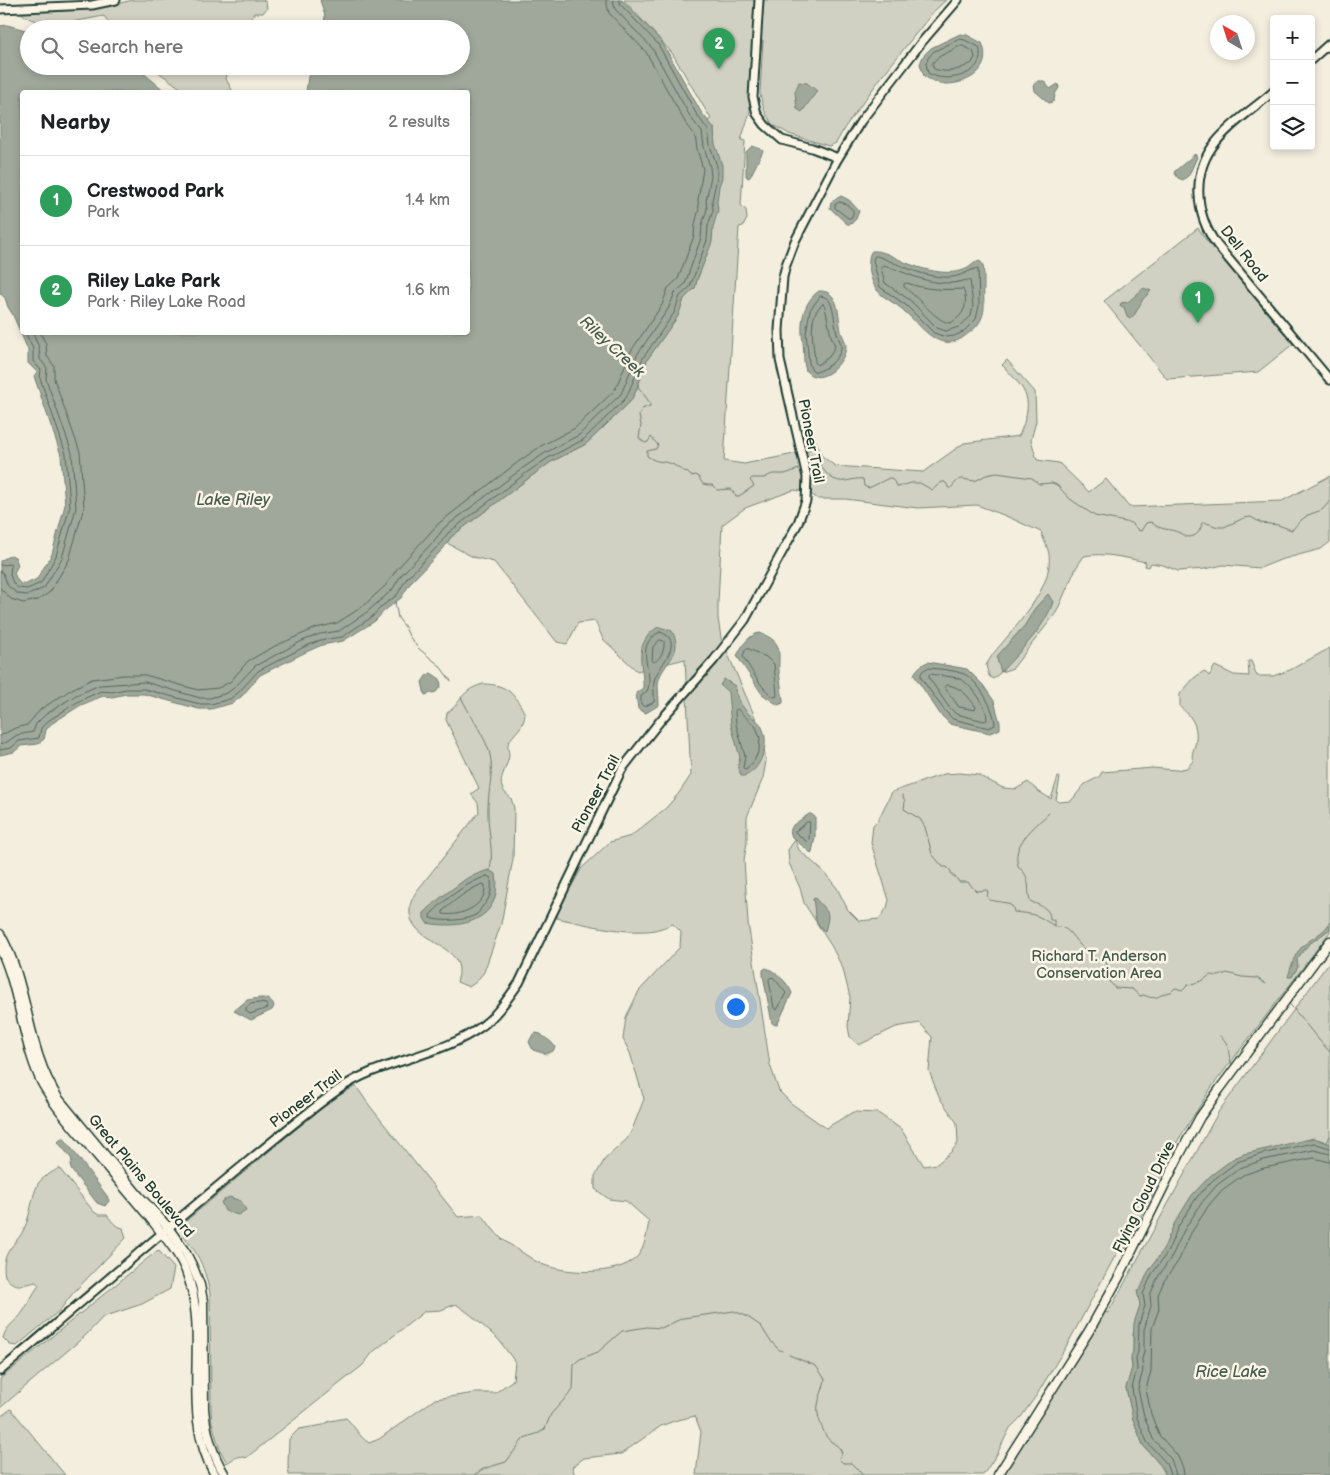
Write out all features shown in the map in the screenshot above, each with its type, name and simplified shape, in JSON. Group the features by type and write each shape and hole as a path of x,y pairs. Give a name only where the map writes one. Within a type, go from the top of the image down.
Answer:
{"main road":[{"path":"0,9 84,5 116,0"},
{"path":"759,0 753,88 757,114 768,129 782,140 812,148 838,158"},
{"name":"Pioneer Trail","path":"0,1371 165,1230 299,1119 340,1088 362,1076 467,1036 484,1025 519,983 622,769 714,660 745,620 798,523 806,501 807,477 780,360 779,344 784,271 790,253 838,158 875,102 921,43 958,0"},
{"path":"1315,56 1330,43"},
{"name":"Dell Road","path":"1270,94 1223,134 1209,152 1199,182 1200,211 1217,245 1330,380"},
{"name":"Great Plains Boulevard","path":"0,934 10,951 20,982 33,1039 47,1081 58,1098 165,1230 168,1240 182,1263 196,1310 197,1423 205,1454 215,1475"},
{"name":"Flying Cloud Drive","path":"998,1475 1089,1331 1119,1277 1180,1154 1218,1090 1330,942"},
{"name":"Great Plains Boulevard","path":"0,948 8,965 27,1040 40,1079 55,1104 75,1130 190,1260 202,1291 206,1425 213,1452 225,1475"}],"green space":[{"path":"133,0 263,0 266,2 267,8 263,13 254,13 250,20 107,20 104,16 83,20 34,20 20,12 99,8"},
{"name":"Richard T. Anderson Conservation Area","path":"624,0 946,0 934,11 883,75 845,127 836,143 829,146 789,134 772,124 764,110 760,94 763,40 750,100 750,112 741,140 745,141 741,205 746,210 747,219 743,226 739,227 724,461 744,464 809,451 804,431 812,430 822,456 835,466 923,472 964,443 1019,436 1026,413 1026,397 1018,383 1002,365 1007,360 1035,392 1036,421 1031,440 1037,460 1059,463 1089,492 1106,479 1129,507 1282,501 1330,476 1330,542 1321,549 1280,560 1260,568 1223,565 1205,569 1178,571 1151,563 1149,567 1145,566 1146,562 1115,556 1084,556 1076,568 1056,613 1013,668 1001,672 993,679 989,676 986,665 1021,620 1039,594 1045,580 1049,567 1049,554 1041,532 977,505 918,508 845,499 818,499 808,492 794,490 745,508 722,525 718,602 721,638 761,731 766,761 763,778 747,817 747,842 744,860 748,923 770,1065 779,1091 792,1104 826,1128 853,1112 878,1113 901,1129 924,1166 937,1164 958,1143 957,1123 939,1097 929,1071 932,1037 920,1023 896,1027 859,1045 850,1037 848,1027 850,997 843,969 832,947 804,903 800,888 789,863 788,850 795,840 799,850 824,872 837,888 848,910 859,921 879,919 887,908 889,900 871,843 873,825 878,820 892,792 944,774 960,773 978,775 1003,788 1016,789 1028,782 1051,799 1058,777 1060,778 1056,800 1058,802 1071,801 1085,784 1099,777 1102,772 1153,768 1175,770 1187,768 1193,761 1192,755 1196,733 1192,719 1180,707 1180,694 1194,678 1204,671 1209,676 1215,666 1234,675 1249,676 1248,661 1251,661 1257,676 1273,676 1290,670 1330,648 1330,932 1211,1088 1177,1142 1124,1252 1120,1247 1067,1345 1036,1396 1021,1417 1010,1428 997,1454 983,1475 696,1475 701,1432 695,1416 661,1426 621,1454 584,1458 572,1467 575,1475 289,1475 289,1439 299,1429 323,1425 330,1421 346,1418 362,1438 369,1443 379,1439 435,1399 475,1393 495,1393 513,1380 515,1362 499,1340 456,1304 441,1310 425,1311 373,1352 363,1365 246,1458 238,1457 227,1463 220,1450 212,1423 210,1293 202,1264 181,1228 187,1220 290,1134 335,1098 356,1086 458,1217 482,1215 502,1239 537,1262 573,1271 603,1271 616,1268 637,1257 645,1240 649,1221 626,1201 609,1199 595,1189 595,1176 605,1159 627,1139 644,1099 630,1053 623,1039 626,1017 639,991 680,947 681,932 673,924 656,930 646,931 602,928 557,918 557,911 582,868 610,842 631,836 666,808 691,775 685,659 637,671 603,639 595,621 578,623 567,644 557,642 494,562 473,557 447,543 451,537 551,462 586,444 630,402 647,360 678,316 684,299 695,288 707,254 714,128 708,121 711,119 672,53"},
{"path":"162,75 227,75 226,79 232,90 183,90"},
{"path":"1198,228 1293,344 1258,372 1167,379 1104,301"},
{"path":"483,684 504,688 514,696 525,714 522,725 509,742 509,756 501,783 505,793 511,798 514,808 513,859 501,924 484,972 469,987 457,982 459,969 455,959 417,929 411,919 410,907 416,892 479,812 478,803 471,794 479,788 446,720 447,713 466,693"},
{"path":"1330,961 1330,1144 1317,1139 1308,1140 1133,1333 1132,1368 1126,1388 1133,1419 1143,1445 1161,1466 1166,1475 998,1475 1101,1311 1108,1313 1219,1111"},
{"path":"59,1168 94,1212 99,1215 107,1215 116,1225 123,1228 126,1238 73,1293 60,1310 17,1346 10,1345 3,1338 4,1334 23,1312 39,1285 36,1282 19,1285 12,1283 5,1276 5,1260 24,1229 38,1184 44,1177"},
{"path":"158,1250 174,1268 170,1289 142,1304 103,1317 85,1336 0,1408 0,1379"},
{"path":"11,1409 65,1475 0,1475 0,1417"}],"water":[{"name":"Lake Riley","path":"320,0 622,0 662,42 701,112 714,128 715,144 722,165 722,178 719,186 718,210 713,227 712,242 695,288 684,299 678,316 647,360 630,402 586,444 551,462 451,537 443,549 411,582 401,598 384,611 375,621 343,641 322,645 260,675 242,696 233,703 211,709 199,709 144,694 103,696 81,705 51,724 46,730 44,739 38,744 21,746 14,752 0,755 0,561 11,555 15,557 18,565 14,573 21,584 37,579 52,554 65,505 61,455 34,376 37,372 28,363 28,350 22,335 470,335 470,90 306,90 309,75 470,75 470,20 324,20"},
{"name":"Lake Riley","path":"7,25 20,29 20,75 146,75 164,90 20,90 20,331 5,298 0,293 0,26"},
{"path":"960,34 967,35 982,43 985,52 984,60 982,67 977,73 963,81 946,84 935,82 924,76 920,64 923,56 931,48"},
{"path":"1038,81 1044,81 1050,89 1058,84 1059,88 1055,94 1054,101 1049,103 1035,91 1034,84"},
{"path":"799,82 807,83 817,91 802,112 797,109 795,92"},
{"path":"752,146 763,151 748,178 746,176 746,152"},
{"path":"1195,154 1197,157 1189,175 1183,180 1178,178 1174,172"},
{"path":"841,196 849,200 859,211 856,219 851,224 847,224 830,208 831,202"},
{"path":"872,251 884,253 917,267 944,272 960,271 977,261 981,262 984,274 984,307 979,323 960,339 942,342 934,338 901,308 877,290 870,270 869,259"},
{"path":"1144,288 1151,291 1143,299 1130,319 1127,317 1124,307 1120,306 1121,303 1128,302"},
{"path":"819,291 831,295 837,305 841,331 846,346 845,353 837,366 825,375 818,377 812,376 806,371 802,321 809,302"},
{"path":"1048,594 1053,602 1044,621 1031,639 1001,672 997,659 998,655 1025,625 1035,608"},
{"path":"660,627 672,631 676,647 671,660 659,678 659,705 646,713 638,709 636,693 643,688 641,653 645,640 650,633"},
{"path":"760,633 773,640 778,648 783,703 778,705 762,694 737,656 749,638"},
{"path":"928,662 967,669 983,685 994,701 1000,729 990,733 950,724 940,714 914,675 919,667"},
{"path":"431,673 440,679 441,686 436,692 425,695 422,682"},
{"path":"724,679 735,686 740,702 748,713 760,723 765,735 762,756 756,768 746,775 741,776 738,765 740,757 731,725 728,692 720,685"},
{"path":"809,814 815,817 815,837 811,853 792,837 790,831 793,825"},
{"path":"488,870 496,874 497,890 487,912 466,923 441,925 427,923 424,913 440,898 467,878"},
{"path":"815,898 828,915 825,931 816,919 813,899"},
{"path":"1330,922 1330,929 1308,945 1297,959 1298,967 1292,977 1288,977 1293,961 1299,951 1324,930"},
{"path":"766,968 781,978 788,985 792,993 778,1023 775,1025 772,1023 763,975 763,970"},
{"path":"260,998 271,1000 274,1006 272,1010 251,1020 234,1011 247,1000"},
{"path":"536,1033 541,1034 552,1043 555,1047 553,1051 546,1054 533,1050 529,1042"},
{"path":"63,1137 107,1196 109,1201 105,1206 97,1203 72,1171 70,1166 71,1158 58,1142"},
{"name":"Rice Lake","path":"1314,1138 1330,1144 1330,1475 1166,1475 1161,1466 1143,1445 1133,1419 1126,1388 1132,1368 1131,1356 1133,1352 1134,1323 1140,1305 1137,1291 1140,1290 1148,1272 1163,1250 1174,1224 1192,1195 1210,1176 1234,1158 1244,1154"},
{"path":"229,1197 241,1201 246,1210 238,1215 225,1211 221,1202"}],"waterway":[{"name":"Riley Creek","path":"637,385 650,403 650,406 642,409 639,416 641,425 639,438 645,443 651,437 658,445 656,449 647,451 647,456 657,461 672,464 691,476 696,475 701,482 712,485 717,490 731,489 736,496 754,486 750,480 752,478 764,478 772,474 785,474 799,469"},
{"name":"Riley Creek","path":"811,465 820,464 827,474 838,481 863,479 864,486 869,488 889,478 898,487 911,483 920,483 932,490 942,482 945,482 950,489 958,480 975,481 986,475 997,473 1032,478 1039,484 1052,483 1057,485 1070,499 1095,516 1131,523 1141,531 1146,523 1151,522 1158,527 1176,531 1187,537 1198,533 1204,522 1224,527 1251,517 1261,523 1278,525 1292,530 1300,521 1308,515 1322,510 1330,501"},
{"path":"395,602 398,618 409,636 418,648 439,665 451,681"},
{"path":"461,697 482,735 490,756 491,772 488,805 490,871"},
{"path":"902,795 905,801 904,809 920,819 925,827 932,854 943,867 947,867 951,871 951,874 959,882 968,882 976,891 987,890 989,900 1007,903 1013,907 1014,912 1034,915 1067,930 1090,954 1106,962 1109,981 1115,988 1132,989 1140,996 1144,995 1152,998 1171,992 1175,988 1183,990 1188,985 1202,981 1210,975 1219,976 1227,973 1257,978 1266,984"},
{"path":"1049,813 1031,830 1020,844 1017,860 1019,868 1027,879 1030,901 1049,912 1050,920 1054,920 1054,925"},
{"path":"1288,1002 1330,1052"},
{"path":"1220,1036 1226,1042 1232,1064"},
{"path":"1327,1142 1330,1136"},
{"path":"474,1475 483,1469 506,1462 524,1438 545,1429 551,1414 573,1390 574,1364 580,1359 598,1352 622,1331 647,1327 661,1328 683,1318 734,1311 761,1326 769,1339 782,1351"},
{"path":"789,1355 816,1366 825,1379 818,1409 821,1425 826,1436 841,1450 842,1453 839,1459 843,1463 851,1463 863,1475"}],"place":[{"name":"Riley Lake Park","path":"719,69"},
{"name":"Crestwood Park","path":"1198,323"}]}
